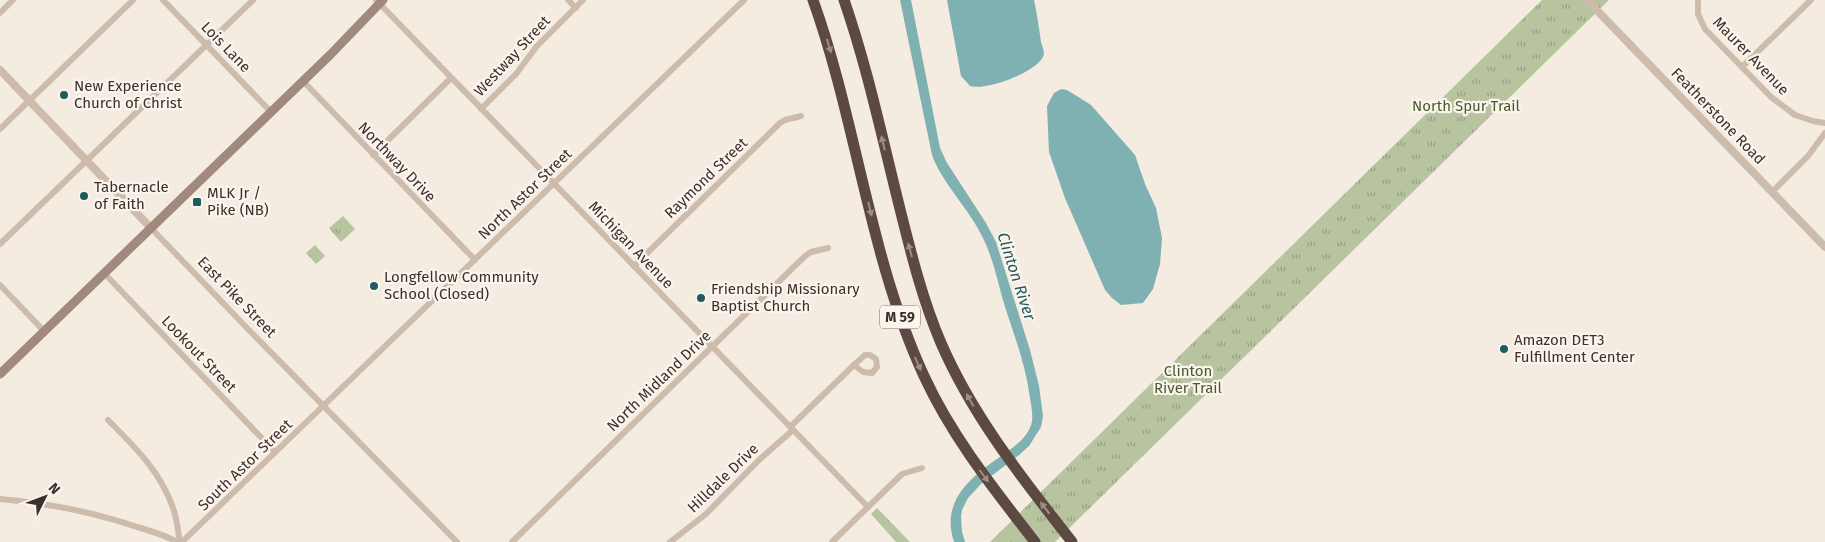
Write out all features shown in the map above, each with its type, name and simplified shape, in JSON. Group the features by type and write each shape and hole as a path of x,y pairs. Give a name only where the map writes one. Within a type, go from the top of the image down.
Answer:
{"highway":[{"name":"M 59","path":"813,0 832,57 895,303 925,378 972,460 1035,542"},
{"name":"M 59","path":"844,0 864,64 925,301 952,367 995,442 1072,542"}],"main road":[{"path":"0,374 303,81 379,1"}],"street":[{"path":"0,13 13,0"},
{"path":"0,128 133,0"},
{"name":"Lois Lane","path":"163,0 271,112"},
{"path":"0,244 253,0"},
{"path":"568,0 576,8"},
{"name":"Westway Street","path":"481,109 516,74 537,46 584,0"},
{"name":"North Astor Street","path":"324,405 744,0"},
{"path":"1742,67 1811,0"},
{"name":"Michigan Avenue","path":"379,1 451,78 868,507"},
{"name":"Featherstone Road","path":"1589,2 1825,247"},
{"name":"Maurer Avenue","path":"1698,4 1699,17 1705,29 1771,97 1786,109 1804,118 1825,122"},
{"name":"East Pike Street","path":"0,70 457,542"},
{"path":"373,154 451,78"},
{"name":"Northway Drive","path":"303,81 475,260"},
{"name":"Raymond Street","path":"634,266 780,124 785,120 801,116"},
{"path":"1772,192 1808,156 1825,133"},
{"name":"North Midland Drive","path":"512,542 805,256 811,252 828,248"},
{"name":"Lookout Street","path":"104,273 275,452"},
{"path":"0,286 44,331"},
{"name":"Hilldale Drive","path":"670,542 706,514 792,429 854,364"},
{"name":"South Astor Street","path":"180,542 324,405"},
{"path":"0,499 42,504 93,514 180,542 174,509 160,480 140,454 108,420"},
{"path":"832,542 902,474 922,468"}],"green space":[{"path":"1542,0 1609,0 1055,542 990,542"},
{"path":"343,216 355,229 341,242 329,228"},
{"path":"315,245 325,256 316,264 306,253"},
{"path":"877,508 910,542 896,542 871,514"}],"water":[{"path":"900,0 911,0 940,148 947,163 986,223 996,242 1030,350 1039,386 1043,416 1041,427 1029,446 981,484 968,498 961,517 965,542 954,542 951,515 954,504 960,493 976,475 1023,438 1032,421 1032,409 1023,363 987,246 971,217 942,176 932,155"},
{"path":"947,0 1034,0 1044,53 1040,61 1011,79 987,86 970,86 961,76"},
{"path":"1061,89 1067,90 1091,105 1135,155 1156,208 1162,238 1160,264 1153,289 1143,303 1121,305 1105,290 1065,198 1049,152 1047,106 1054,93"}],"place":[{"name":"New Experience Church of Christ","path":"64,95"},
{"name":"Tabernacle of Faith","path":"84,196"},
{"name":"MLK Jr / Pike (NB)","path":"197,202"},
{"name":"Longfellow Community School (Closed)","path":"374,286"},
{"name":"Friendship Missionary Baptist Church","path":"701,298"},
{"name":"Amazon DET3 Fulfillment Center","path":"1504,349"}],"park label":[{"name":"North Spur Trail","path":"1466,106"},
{"name":"Clinton River Trail","path":"1188,380"}],"water label":[{"name":"Clinton River","path":"1017,276"}]}
